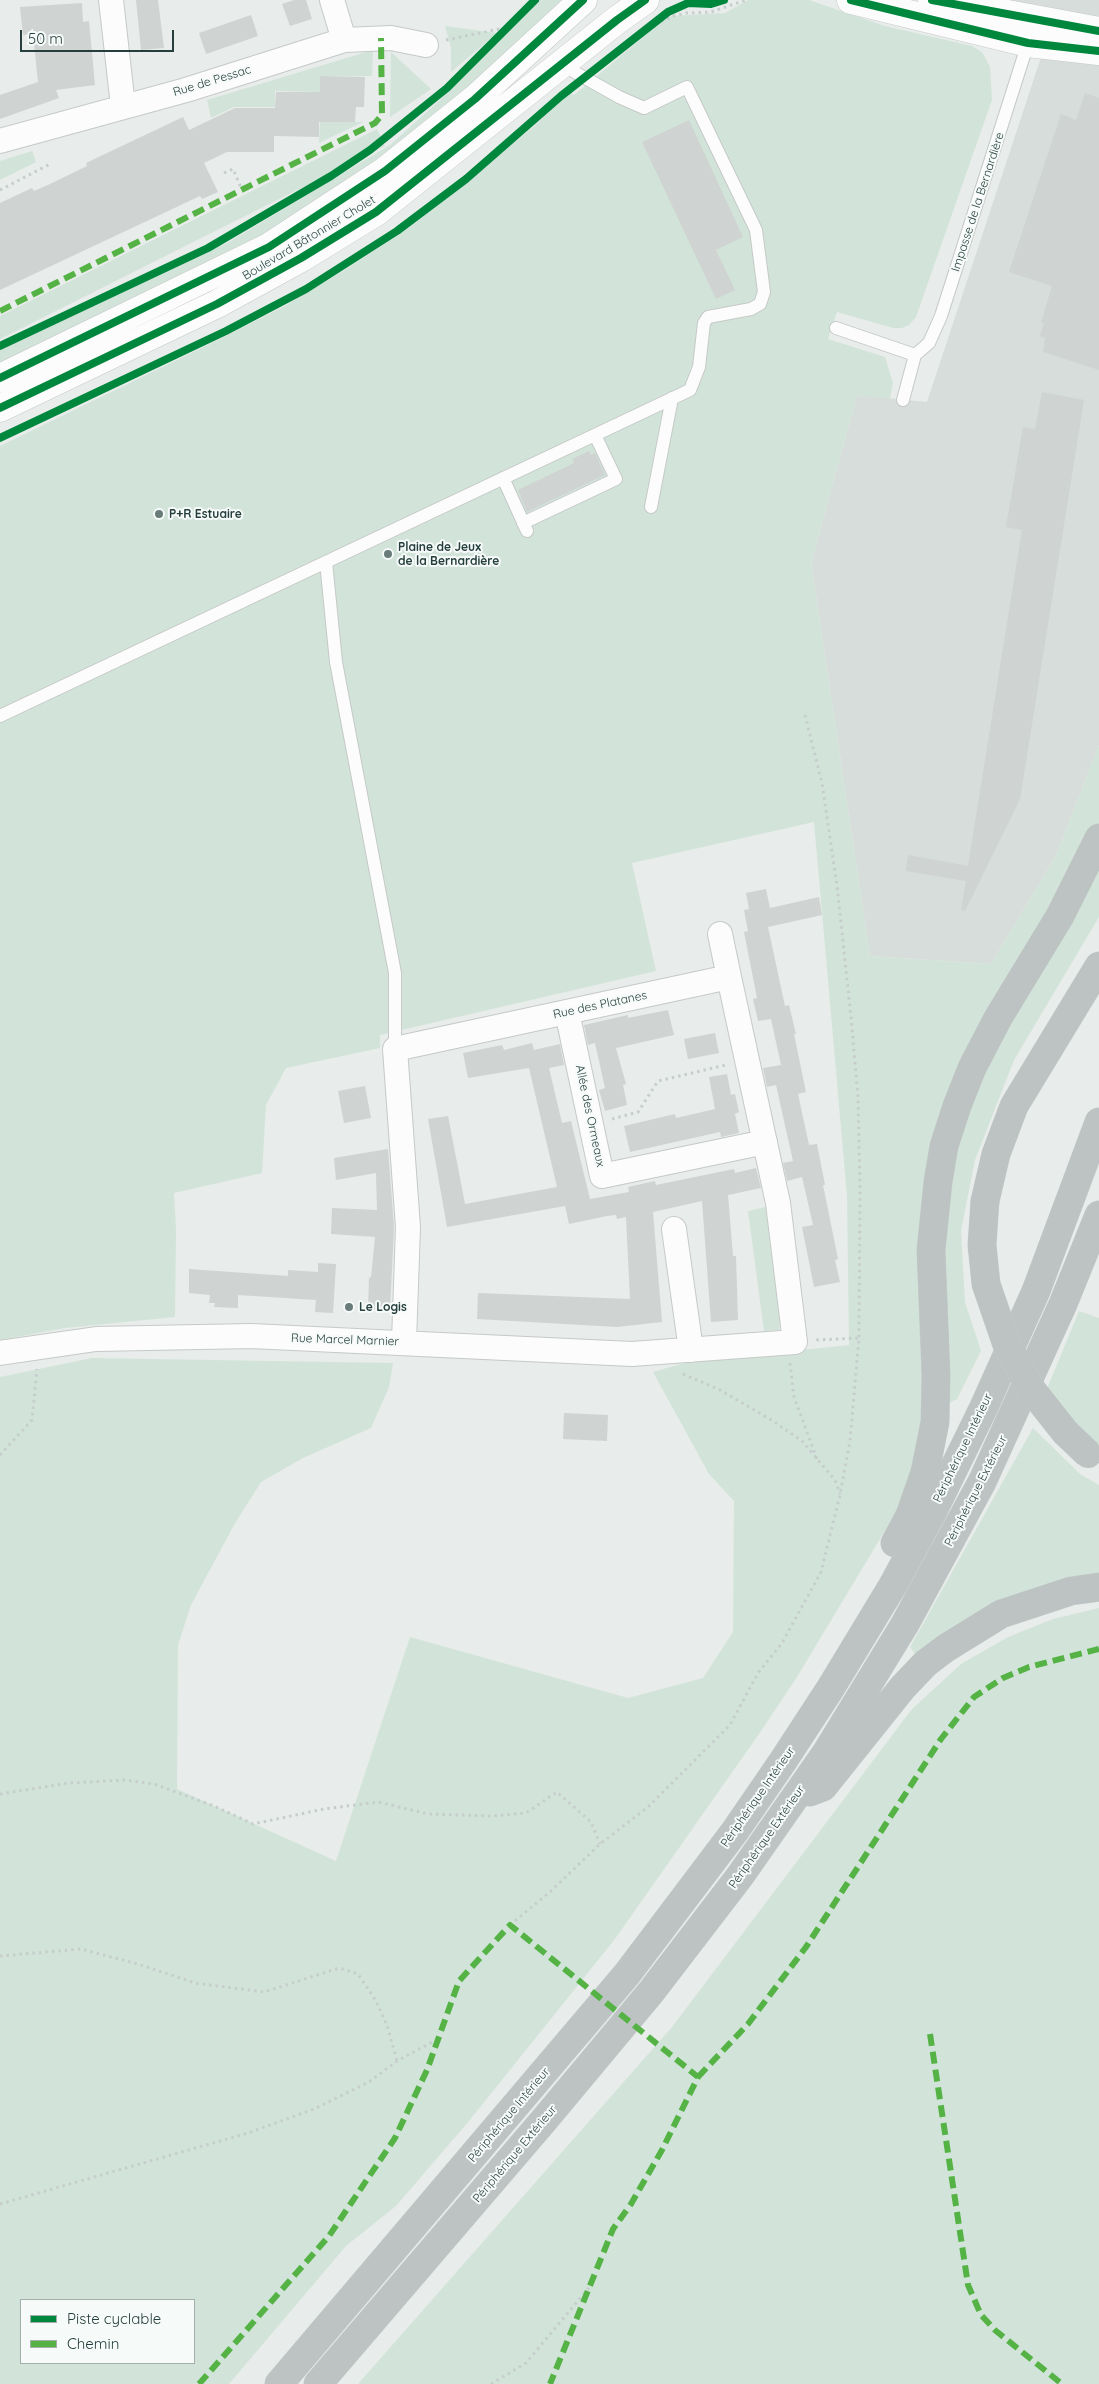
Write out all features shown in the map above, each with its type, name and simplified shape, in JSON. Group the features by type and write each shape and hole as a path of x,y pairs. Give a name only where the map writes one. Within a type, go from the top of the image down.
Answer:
{"highway":[{"path":"784,1761 780,1736 854,1617 882,1567 910,1515 925,1472 935,1422 936,1375 931,1250 944,1146 957,1106 972,1068 998,1018 1060,916 1099,838"},
{"path":"1093,1458 1065,1432 1031,1389 1007,1345 986,1284 982,1246 985,1201 996,1154 1014,1106 1099,966"},
{"name":"Périphérique Intérieur","path":"279,2384 627,1974 730,1838 784,1761 893,1586 937,1502 1036,1291 1099,1122"},
{"name":"Périphérique Extérieur","path":"318,2384 528,2140 651,1992 740,1876 795,1799 868,1686 961,1522 1019,1404 1064,1304 1099,1215"},
{"path":"795,1799 823,1787 903,1687 926,1663 946,1648 1001,1614 1071,1591 1099,1587"}],"street":[{"path":"112,0 123,106"},
{"path":"332,0 344,40"},
{"name":"Boulevard Bâtonnier Cholet","path":"0,378 277,242 384,171 475,99 583,0"},
{"name":"Boulevard Bâtonnier Cholet","path":"0,408 217,304 301,258 376,212 645,0"},
{"path":"851,0 1028,43 1099,52"},
{"path":"932,0 1099,32"},
{"path":"1028,43 1036,31 1058,25"},
{"name":"Rue de Pessac","path":"0,141 186,90 344,40 391,38 426,44"},
{"path":"720,934 778,1203 795,1342"},
{"name":"Rue des Platanes","path":"396,1049 729,977"},
{"name":"Allée des Ormeaux","path":"567,1012 602,1176 765,1142"},
{"path":"396,1049 408,1227 404,1342"},
{"path":"674,1229 691,1350"},
{"name":"Rue Marcel Marnier","path":"0,1353 96,1339 251,1336 657,1353 795,1342"}],"lane":[{"name":"Impasse de la Bernardière","path":"903,400 915,355 928,343 941,316 1028,43"},
{"path":"0,716 690,390 699,367 704,323 708,316 751,309 760,304 764,292 756,230 687,87 644,108 619,97 562,64"},
{"path":"836,328 915,355"},
{"path":"651,507 672,398"},
{"path":"503,478 525,527 616,479 595,435"},
{"path":"326,562 336,662 395,972 396,1049"}],"path":[{"path":"650,27 668,12 692,4 711,4 724,0"},
{"path":"650,27 674,16 686,13 710,12 746,0"},
{"path":"501,36 516,20"},
{"path":"426,44 509,27"},
{"path":"0,190 52,163"},
{"path":"224,174 233,169 242,190"},
{"path":"510,1925 552,1891 600,1844 648,1807 730,1725 758,1673 782,1643 821,1572 840,1495 850,1441 859,1338 860,1188 858,1097 838,886 822,783 805,715"},
{"path":"592,1125 638,1112 658,1081 748,1061"},
{"path":"817,1459 794,1397 790,1362 795,1342 859,1338"},
{"path":"0,1455 32,1420 39,1346"},
{"path":"657,1353 665,1366 720,1390 773,1420 802,1441 835,1480 840,1495"},
{"path":"0,1794 69,1784 126,1780 154,1784 214,1806 253,1824 324,1809 378,1802 428,1814 491,1816 526,1813 557,1792 592,1822 600,1844"},
{"path":"0,1956 81,1949 138,1964 195,1983 264,1992 339,1968 358,1974 376,2001 387,2025 397,2061"},
{"path":"0,2204 265,2127 314,2109 369,2082 397,2061 438,2039"},
{"path":"491,2384 526,2363 592,2284"}],"shaded area":[{"path":"970,0 1099,0 1099,745 1057,854 991,964 870,956 811,563 857,395 927,402 1056,12"}],"green space":[{"path":"539,0 566,0 500,61 393,151 231,255 0,365 0,350 229,242 390,145 439,101"},
{"path":"748,0 809,0 885,26 972,46 982,52 990,67 992,100 916,317 909,325 902,328 893,328 837,312 828,339 885,357 893,383 890,399 857,395 811,563 870,956 991,964 1057,854 1099,745 1099,917 1014,1060 975,1160 961,1231 965,1302 981,1351 957,1399 924,1416 915,1466 895,1514 797,1677 615,1939 469,2121 396,2206 346,2246 229,2384 0,2384 0,1377 92,1358 393,1363 389,1387 371,1428 303,1458 261,1482 234,1525 191,1605 178,1645 177,1789 336,1861 410,1637 628,1698 703,1678 733,1632 734,1501 709,1474 653,1372 688,1362 849,1345 847,1196 814,822 632,863 656,971 380,1035 380,1048 286,1068 266,1105 262,1173 174,1193 176,1230 175,1317 65,1328 0,1340 0,446 283,307 343,271 409,228 532,128 570,92 574,95 660,23 671,16 725,13"},
{"path":"445,26 497,33 451,72 451,47"},
{"path":"373,50 372,76 320,76 320,92 275,91 275,107 234,107 211,118 207,100"},
{"path":"391,52 431,89 390,117"},
{"path":"320,122 363,122 319,143"},
{"path":"377,129 385,146 0,339 0,316"},
{"path":"32,151 36,162 0,180 0,161"},
{"path":"770,1206 783,1312 779,1330 764,1331 748,1211"},
{"path":"1079,1311 1099,1318 1099,1450 1046,1391"},
{"path":"1033,1428 1080,1474 1099,1485 1099,1578 917,1657 910,1647"},
{"path":"1099,1608 1099,2384 358,2384 672,2027 912,1709 961,1664 1008,1637 1053,1619"}],"building":[{"path":"136,0 158,0 164,48 141,50"},
{"path":"294,0 306,0 312,19 290,26 282,4"},
{"path":"82,3 83,22 89,21 95,85 56,90 59,98 0,119 0,95 38,82 33,34 23,35 20,7"},
{"path":"251,15 258,36 206,54 199,33"},
{"path":"320,76 365,77 364,107 356,107 355,122 319,122 319,137 274,136 274,152 227,152 204,163 218,192 202,199 200,196 0,290 0,203 32,188 34,191 50,184 87,166 86,163 183,117 189,130 235,108 275,108 276,92 320,92"},
{"path":"1085,93 1099,98 1099,370 1043,352 1045,338 1040,336 1044,323 1041,323 1052,286 1009,272 1061,114 1076,120"},
{"path":"689,120 743,237 716,250 735,290 716,299 642,142"},
{"path":"1042,392 1084,400 1020,799 965,911 961,910 966,881 906,871 908,855 968,866 1022,530 1006,527 1023,427 1035,429"},
{"path":"589,451 591,455 595,453 605,475 527,512 518,490 574,463 572,459"},
{"path":"766,889 770,908 819,897 822,915 768,927 785,1006 789,1005 796,1034 794,1034 806,1092 798,1094 809,1145 817,1144 838,1259 835,1260 840,1282 814,1287 802,1227 813,1225 802,1177 787,1181 783,1163 793,1161 776,1085 767,1087 763,1068 781,1065 771,1019 758,1021 753,999 757,998 744,932 748,931 744,910 749,909 746,893"},
{"path":"668,1010 674,1035 616,1048 626,1084 623,1085 627,1105 605,1111 599,1090 605,1088 595,1043 588,1045 584,1025 628,1015 628,1018"},
{"path":"715,1033 719,1053 688,1059 684,1039"},
{"path":"532,1043 534,1050 560,1044 564,1065 549,1068 562,1123 571,1121 590,1199 629,1192 628,1187 655,1181 656,1185 734,1169 735,1173 756,1168 761,1188 728,1195 733,1256 736,1256 738,1320 711,1322 702,1201 653,1212 662,1322 617,1327 477,1319 478,1293 630,1299 626,1217 617,1219 616,1215 607,1216 569,1224 565,1206 447,1227 428,1119 448,1116 465,1204 557,1187 529,1068 468,1078 463,1053 502,1045 504,1050"},
{"path":"727,1074 731,1095 735,1094 739,1112 735,1114 739,1133 721,1137 720,1132 630,1152 624,1126 675,1114 676,1118 715,1109 709,1077"},
{"path":"365,1086 371,1118 344,1123 338,1091"},
{"path":"388,1149 394,1227 390,1310 368,1309 369,1278 371,1277 375,1237 331,1234 332,1208 377,1210 376,1173 336,1180 334,1158"},
{"path":"318,1263 336,1264 333,1313 315,1312 316,1300 238,1295 238,1308 214,1307 215,1303 209,1303 210,1295 189,1293 189,1269 288,1276 288,1270 318,1272"},
{"path":"564,1413 608,1415 607,1441 563,1439"}],"marked path":[{"path":"0,311 375,123 382,115 381,38"},
{"path":"698,2077 748,2024 806,1947 941,1739 974,1697 1003,1678 1029,1667 1099,1649"},
{"path":"199,2384 329,2236 395,2138 427,2070 459,1981 510,1925 698,2077 662,2150 631,2204 613,2229 550,2384"},
{"path":"930,2034 968,2285 981,2315 996,2331 1062,2384"}],"cycle path":[{"path":"0,346 208,248 331,176 370,150 447,88 535,0"},
{"path":"0,378 269,247 385,171 475,99 583,0"},
{"path":"0,408 217,304 301,258 376,212 617,20 645,0"},
{"path":"0,438 226,331 306,289 397,231 466,179 561,96 668,12 688,3 711,4 724,0"},
{"path":"851,0 1028,43 1099,51"},
{"path":"932,0 1099,31"}],"place":[{"name":"P+R Estuaire","path":"159,514"},
{"name":"Plaine de Jeux de la Bernardière","path":"388,554"},
{"name":"Le Logis","path":"349,1307"}]}
